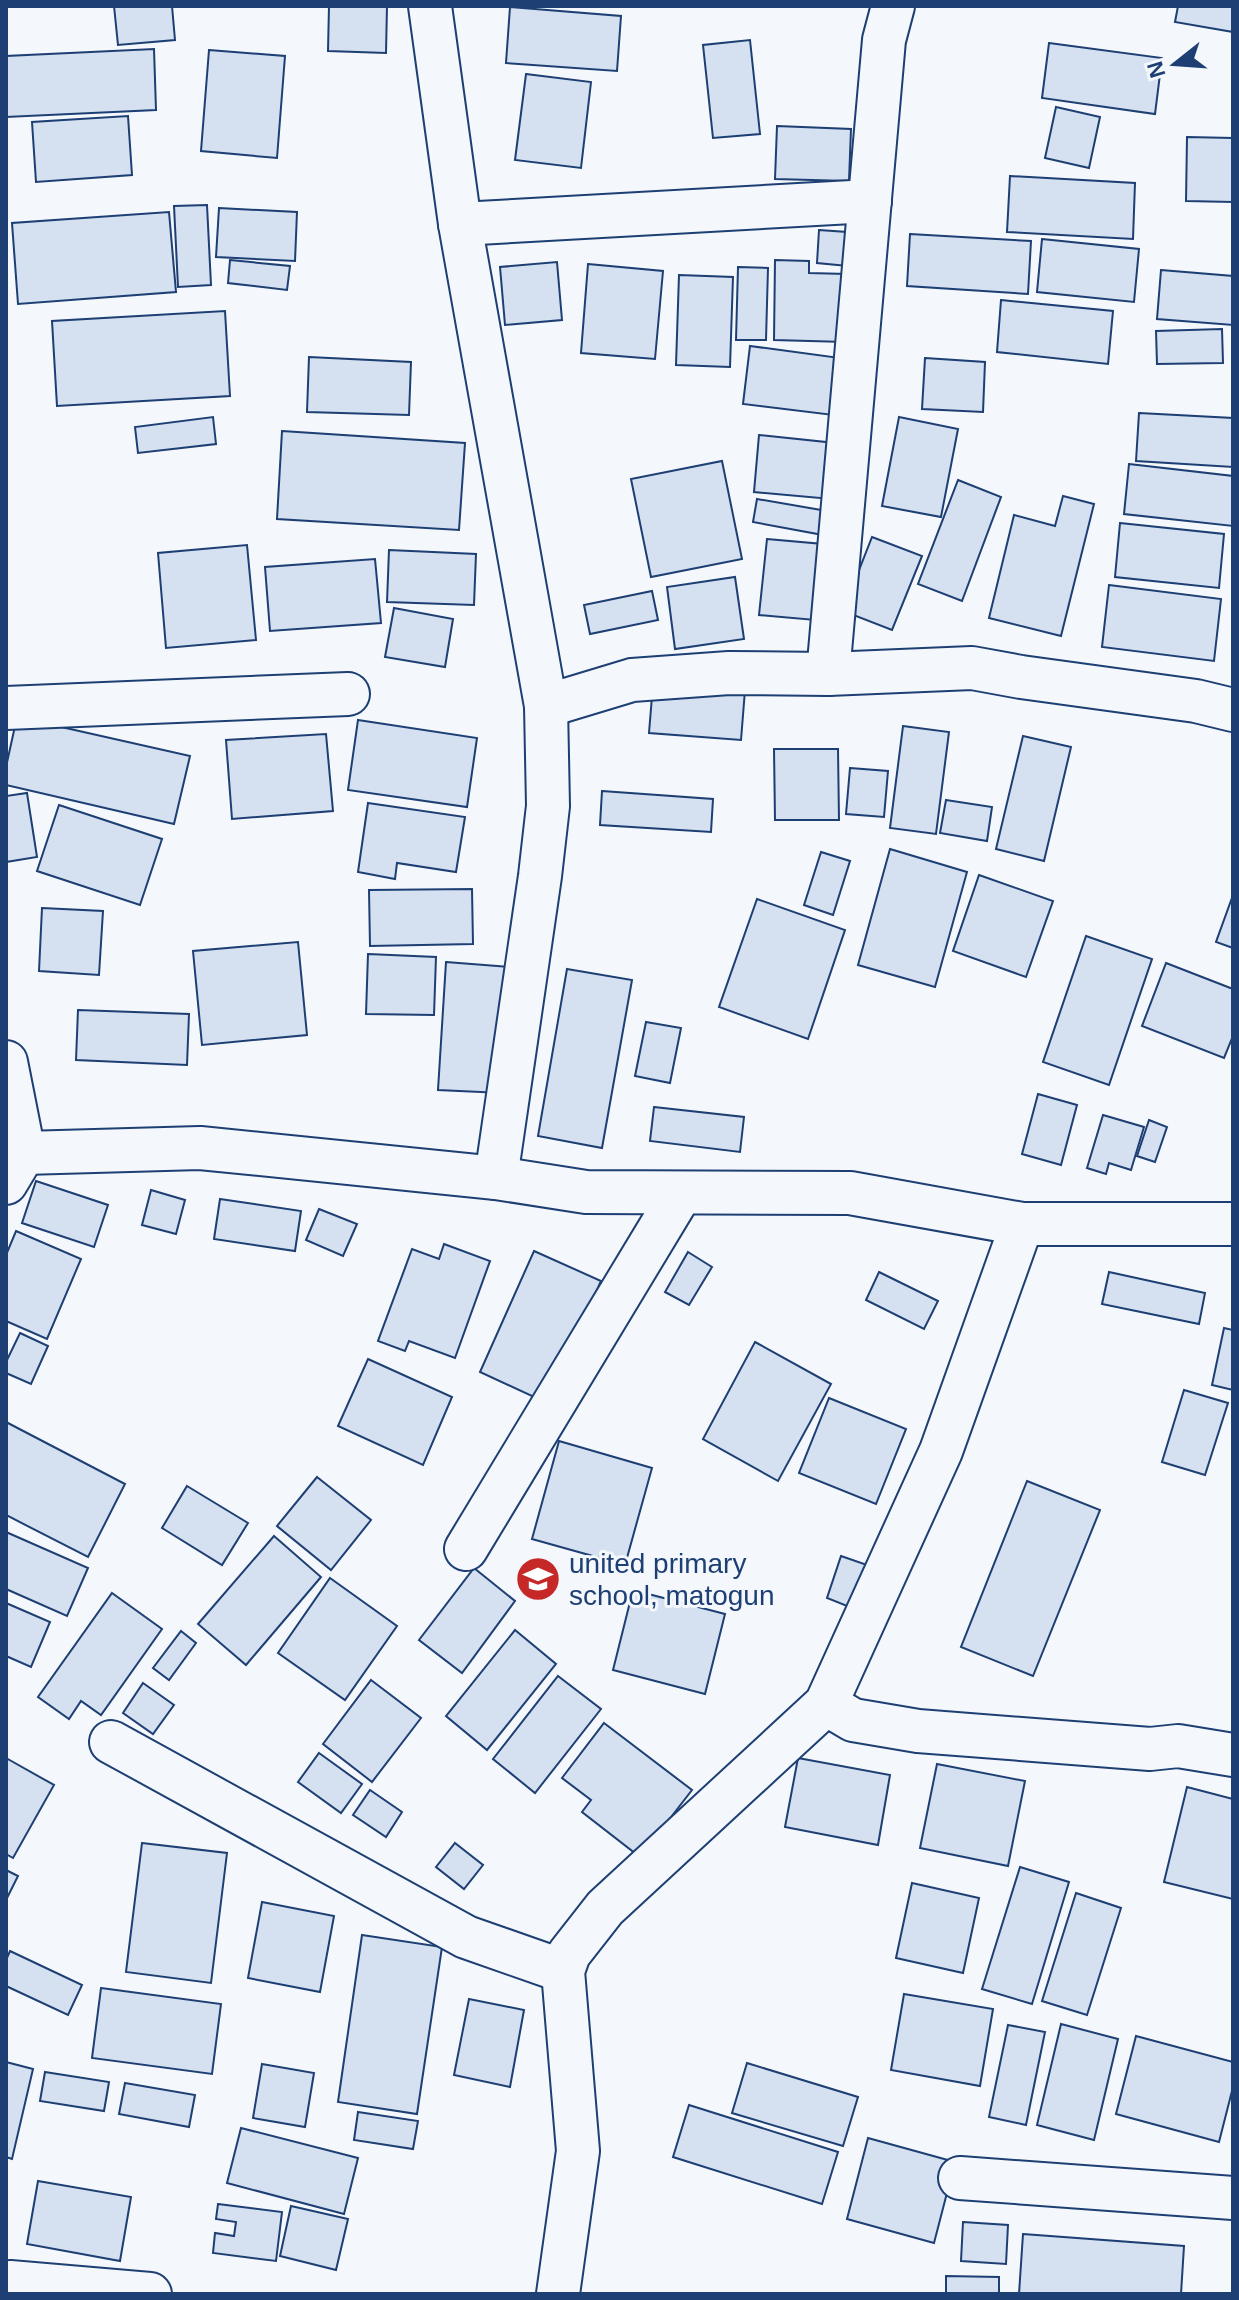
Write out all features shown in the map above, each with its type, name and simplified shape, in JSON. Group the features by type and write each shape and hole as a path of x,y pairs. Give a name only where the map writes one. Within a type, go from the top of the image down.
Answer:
{"street":[{"path":"430,6 460,224 546,706 546,820 496,1178"},
{"path":"828,674 884,40 893,6"},
{"path":"460,224 870,201"},
{"path":"546,706 632,680 729,673 828,674 972,668 1196,701 1233,710"},
{"path":"6,708 348,694"},
{"path":"6,1062 12,1162 200,1148 496,1178 586,1192 850,1193 1022,1224 1233,1224"},
{"path":"466,1549 681,1193"},
{"path":"558,2294 578,2151 563,1971 569,1954 605,1908 826,1704 941,1451 1022,1224"},
{"path":"826,1704 853,1720 918,1731 1150,1749 1178,1746 1233,1755"},
{"path":"111,1742 466,1937 563,1971"},
{"path":"960,2178 1233,2198"},
{"path":"10,2282 150,2294"}],"building":[{"path":"114,6 172,6 175,40 118,45"},
{"path":"329,6 387,6 386,53 328,51"},
{"path":"1178,6 1233,6 1233,32 1175,22"},
{"path":"510,7 621,16 617,71 506,63"},
{"path":"750,40 760,134 713,138 703,45"},
{"path":"1049,43 1162,58 1155,114 1042,98"},
{"path":"154,49 156,110 6,117 6,56"},
{"path":"209,50 285,56 277,158 201,151"},
{"path":"526,74 591,82 581,168 515,160"},
{"path":"1056,107 1100,117 1089,168 1045,158"},
{"path":"128,116 132,175 36,182 32,122"},
{"path":"777,126 851,129 849,181 775,179"},
{"path":"1187,137 1233,138 1233,202 1186,201"},
{"path":"1010,176 1135,183 1133,239 1007,232"},
{"path":"207,205 211,285 178,287 174,206"},
{"path":"219,208 297,212 295,261 216,257"},
{"path":"169,212 176,292 18,304 12,223"},
{"path":"819,230 861,233 858,267 817,263"},
{"path":"910,234 1031,241 1028,294 907,286"},
{"path":"1042,239 1139,249 1134,302 1037,292"},
{"path":"230,260 290,266 287,290 228,283"},
{"path":"775,260 809,261 809,273 847,274 845,342 774,340"},
{"path":"557,262 562,320 505,325 500,267"},
{"path":"588,264 663,271 655,359 581,353"},
{"path":"738,267 768,268 766,340 736,340"},
{"path":"1161,270 1233,276 1233,325 1157,319"},
{"path":"679,275 733,277 730,367 676,365"},
{"path":"1001,300 1113,311 1108,364 997,352"},
{"path":"225,311 230,396 57,406 52,321"},
{"path":"1222,329 1223,363 1157,364 1156,331"},
{"path":"750,346 840,358 833,415 743,404"},
{"path":"309,357 411,362 409,415 307,412"},
{"path":"925,358 985,362 983,412 922,409"},
{"path":"1139,413 1233,418 1233,467 1136,461"},
{"path":"213,417 216,444 138,453 135,427"},
{"path":"899,417 958,429 941,517 882,506"},
{"path":"282,431 465,443 459,530 277,519"},
{"path":"759,435 835,443 831,499 754,492"},
{"path":"722,461 742,559 651,577 631,479"},
{"path":"1129,464 1233,476 1233,526 1124,514"},
{"path":"958,480 1001,497 962,601 918,584"},
{"path":"1063,496 1094,504 1061,636 989,618 1014,515 1055,526"},
{"path":"757,499 827,511 823,535 753,522"},
{"path":"1120,523 1224,534 1219,588 1115,577"},
{"path":"872,537 922,556 892,630 843,611"},
{"path":"767,539 823,544 815,620 759,615"},
{"path":"247,545 256,640 166,648 158,553"},
{"path":"389,550 476,554 474,605 387,602"},
{"path":"375,559 381,623 270,631 265,567"},
{"path":"735,577 744,639 675,649 667,587"},
{"path":"1109,585 1221,599 1214,661 1102,647"},
{"path":"652,591 658,620 590,634 584,605"},
{"path":"394,608 453,619 445,667 385,657"},
{"path":"653,684 745,690 741,740 649,733"},
{"path":"17,717 190,756 174,824 6,785 6,767"},
{"path":"358,720 477,738 467,807 348,790"},
{"path":"903,726 949,732 936,834 890,828"},
{"path":"326,734 333,811 232,819 226,740"},
{"path":"1023,736 1071,747 1044,861 996,849"},
{"path":"774,749 838,749 839,820 775,820"},
{"path":"850,768 888,771 884,817 846,814"},
{"path":"602,791 713,799 711,832 600,825"},
{"path":"27,793 37,857 6,862 6,796"},
{"path":"946,800 992,807 987,841 940,833"},
{"path":"368,803 465,817 456,872 397,863 395,879 358,872"},
{"path":"59,805 162,839 140,905 37,871"},
{"path":"890,849 967,872 935,987 858,965"},
{"path":"821,852 850,861 833,915 804,905"},
{"path":"979,875 1053,901 1026,977 953,951"},
{"path":"472,889 473,944 370,946 369,890"},
{"path":"1233,895 1233,948 1216,942"},
{"path":"757,899 845,930 808,1039 719,1007"},
{"path":"42,908 103,911 99,975 39,971"},
{"path":"1086,936 1152,959 1109,1085 1043,1062"},
{"path":"298,942 307,1035 202,1045 193,951"},
{"path":"368,954 436,957 434,1015 366,1014"},
{"path":"446,962 510,967 502,1093 438,1090"},
{"path":"1166,963 1233,989 1233,1036 1224,1058 1142,1026"},
{"path":"567,969 632,980 602,1148 538,1136"},
{"path":"78,1010 189,1014 187,1065 76,1060"},
{"path":"646,1022 681,1028 670,1083 635,1076"},
{"path":"1038,1094 1077,1105 1061,1165 1022,1154"},
{"path":"654,1107 744,1117 740,1152 650,1141"},
{"path":"1103,1115 1144,1127 1131,1170 1109,1163 1106,1174 1087,1168"},
{"path":"1149,1120 1167,1127 1155,1162 1137,1156"},
{"path":"36,1181 108,1205 94,1247 22,1223"},
{"path":"151,1190 185,1200 176,1234 142,1225"},
{"path":"220,1199 301,1211 295,1251 214,1239"},
{"path":"319,1209 357,1224 343,1256 306,1240"},
{"path":"16,1231 81,1259 47,1339 6,1321 6,1255"},
{"path":"444,1244 490,1261 455,1358 409,1341 405,1351 378,1341 412,1249 439,1259"},
{"path":"534,1251 601,1281 547,1403 480,1372"},
{"path":"688,1252 712,1267 689,1305 665,1292"},
{"path":"879,1272 938,1301 924,1329 866,1300"},
{"path":"1109,1272 1205,1293 1199,1324 1102,1304"},
{"path":"1224,1328 1233,1330 1233,1390 1212,1385"},
{"path":"20,1333 48,1346 31,1384 6,1373 6,1362"},
{"path":"755,1342 831,1384 778,1481 703,1439"},
{"path":"368,1359 452,1397 423,1465 338,1426"},
{"path":"1184,1390 1228,1403 1205,1475 1162,1462"},
{"path":"829,1398 906,1429 876,1504 799,1473"},
{"path":"6,1422 125,1484 88,1557 6,1515"},
{"path":"559,1441 652,1468 625,1565 532,1539"},
{"path":"317,1477 371,1520 331,1570 277,1526"},
{"path":"1027,1481 1100,1510 1033,1676 961,1647"},
{"path":"187,1486 248,1523 222,1565 162,1528"},
{"path":"6,1532 88,1568 67,1616 6,1589"},
{"path":"274,1536 321,1577 246,1665 198,1624"},
{"path":"841,1556 873,1567 857,1610 827,1598"},
{"path":"474,1568 515,1601 462,1673 419,1640"},
{"path":"330,1578 397,1626 345,1700 278,1653"},
{"path":"633,1590 725,1614 705,1694 613,1670"},
{"path":"112,1593 162,1629 101,1715 81,1701 69,1719 38,1697"},
{"path":"6,1603 50,1622 31,1667 6,1656"},
{"path":"515,1630 556,1664 487,1750 446,1716"},
{"path":"181,1631 196,1643 169,1680 153,1668"},
{"path":"558,1676 601,1709 535,1793 493,1759"},
{"path":"371,1680 421,1718 372,1782 323,1744"},
{"path":"143,1683 174,1705 153,1734 123,1713"},
{"path":"604,1723 692,1790 640,1857 582,1812 591,1800 562,1778"},
{"path":"319,1753 362,1784 341,1813 298,1782"},
{"path":"6,1758 54,1785 13,1858 6,1854"},
{"path":"798,1758 890,1775 878,1845 785,1827"},
{"path":"937,1764 1025,1781 1008,1866 920,1848"},
{"path":"1187,1787 1233,1799 1233,1899 1164,1882"},
{"path":"370,1790 402,1812 386,1837 353,1815"},
{"path":"142,1843 227,1853 211,1983 126,1972"},
{"path":"455,1843 483,1865 464,1889 436,1867"},
{"path":"1020,1867 1069,1882 1032,2004 982,1989"},
{"path":"6,1870 18,1876 6,1900"},
{"path":"912,1883 979,1898 963,1973 896,1958"},
{"path":"1076,1893 1121,1908 1087,2015 1042,2001"},
{"path":"262,1902 334,1916 320,1992 248,1978"},
{"path":"362,1935 442,1947 417,2114 338,2102"},
{"path":"10,1951 82,1985 68,2015 6,1986 6,1960"},
{"path":"101,1988 221,2004 212,2074 92,2058"},
{"path":"904,1994 993,2009 980,2086 891,2070"},
{"path":"469,1999 524,2010 510,2087 454,2075"},
{"path":"1061,2024 1118,2039 1094,2140 1037,2125"},
{"path":"1008,2025 1045,2032 1026,2125 989,2117"},
{"path":"1136,2036 1233,2062 1233,2087 1219,2142 1116,2114"},
{"path":"6,2062 33,2069 12,2159 6,2157"},
{"path":"747,2063 858,2097 843,2146 732,2113"},
{"path":"262,2064 314,2073 305,2127 253,2118"},
{"path":"45,2072 109,2082 104,2111 40,2101"},
{"path":"125,2083 195,2095 189,2127 119,2114"},
{"path":"689,2105 838,2152 822,2204 673,2157"},
{"path":"358,2112 418,2121 413,2149 354,2140"},
{"path":"241,2128 358,2158 344,2214 227,2183"},
{"path":"868,2138 955,2162 934,2243 847,2219"},
{"path":"38,2181 131,2197 120,2261 27,2244"},
{"path":"218,2204 282,2212 276,2261 213,2253 215,2233 234,2236 236,2222 216,2219"},
{"path":"291,2206 348,2219 336,2270 280,2256"},
{"path":"963,2222 1008,2225 1006,2264 961,2261"},
{"path":"1023,2234 1184,2246 1181,2294 1019,2294"},
{"path":"946,2276 999,2277 999,2294 946,2294"}],"place":[{"name":"united primary school, matogun","path":"538,1579"}]}
